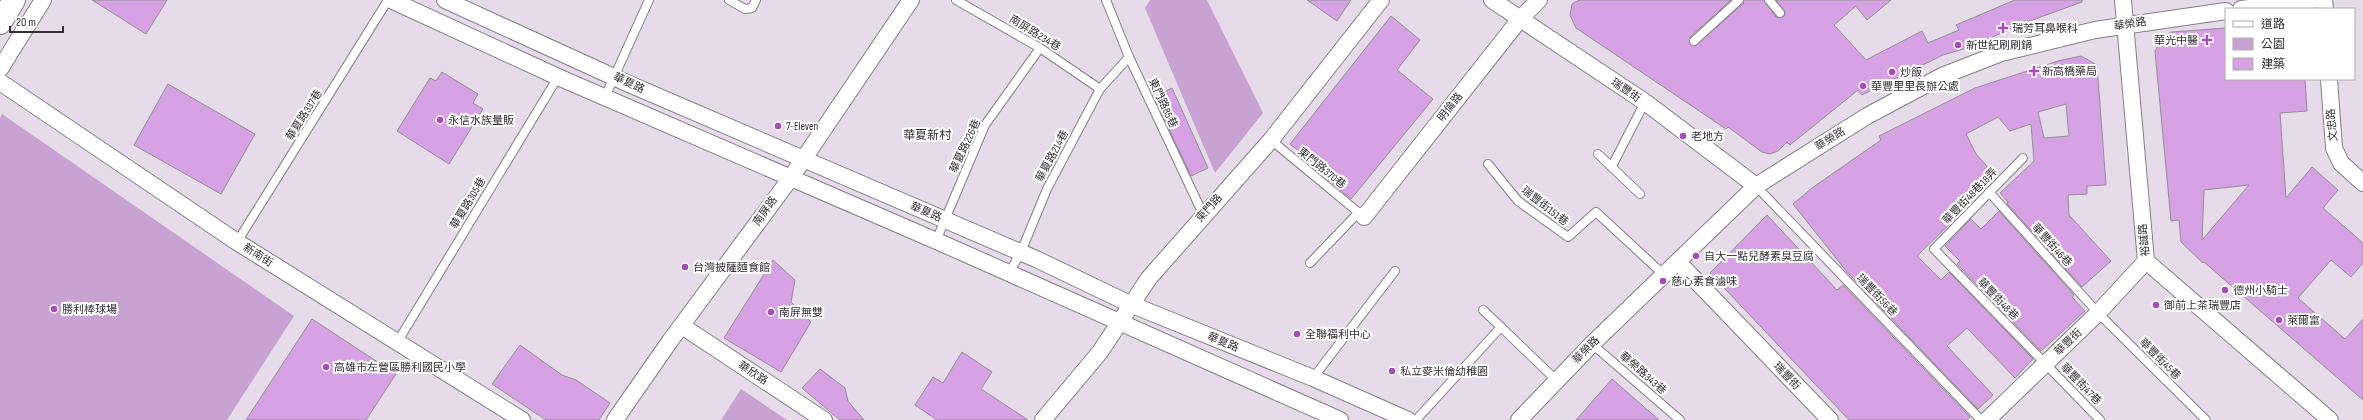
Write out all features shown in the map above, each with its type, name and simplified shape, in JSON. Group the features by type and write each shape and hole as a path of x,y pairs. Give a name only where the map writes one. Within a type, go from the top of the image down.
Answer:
{"street":[{"path":"0,23 14,0"},
{"path":"0,69 43,0"},
{"name":"華夏路","path":"390,0 558,77 790,179 936,241 1340,420"},
{"name":"華夏路","path":"445,0 803,160 1020,253 1130,304 1313,378 1408,420"},
{"name":"南屏路","path":"615,420 790,179 912,0"},
{"name":"東門路","path":"1043,420 1100,352 1130,304 1149,278 1203,214 1271,140 1381,0"},
{"name":"瑞豐街","path":"1492,0 1645,102 1756,186"},
{"name":"明倫路","path":"1361,215 1520,19 1539,0"},
{"name":"裕誠路","path":"2123,0 2146,261 2330,420"},
{"path":"2249,8 2313,0"},
{"name":"華榮路","path":"1518,420 1592,344 1756,186 1867,116 1942,76 2001,53 2079,33 2225,11"},
{"name":"文忠路","path":"2329,80 2334,148 2341,164 2363,183"},
{"name":"新南街","path":"0,82 237,242 398,341 522,420"},
{"name":"華豐街","path":"1987,420 2098,313 2146,261"},
{"name":"瑞豐街","path":"1678,262 1830,420"},
{"name":"華欣路","path":"682,326 824,420"}],"lane":[{"name":"華夏路337巷","path":"237,242 390,0"},
{"path":"605,97 649,0"},
{"path":"729,0 745,9 752,8 756,0"},
{"name":"南屏路234巷","path":"956,0 1040,48 1100,89"},
{"name":"東門路85巷","path":"1106,0 1129,57 1203,214"},
{"path":"1694,41 1739,0"},
{"path":"1769,0 1780,13"},
{"name":"華夏路226巷","path":"936,241 985,125 1040,48"},
{"name":"華夏路214巷","path":"1009,274 1020,253 1047,189 1100,89 1129,57"},
{"name":"華夏路305巷","path":"398,341 558,77"},
{"path":"1612,166 1645,102"},
{"name":"東門路370巷","path":"1271,140 1361,215"},
{"path":"1598,154 1640,194"},
{"name":"華豐街48巷18弄","path":"1934,249 2023,158"},
{"name":"瑞豐街151巷","path":"1488,164 1518,201 1568,237 1596,212 1664,275"},
{"name":"瑞豐街56巷","path":"1756,186 1981,420"},
{"name":"華豐街46巷","path":"1989,192 2098,313"},
{"path":"1310,263 1361,215"},
{"name":"華豐街48巷","path":"1934,249 2045,364"},
{"path":"1313,378 1395,271"},
{"path":"1483,310 1556,380"},
{"name":"華豐街45巷","path":"2098,313 2206,420"},
{"path":"1416,420 1501,327"},
{"name":"華榮路343巷","path":"1592,344 1680,420"},
{"name":"華豐街47巷","path":"2045,364 2100,420"}],"green space":[{"path":"1150,0 1207,0 1263,113 1215,173 1145,8"},
{"path":"2,114 294,316 227,420 0,420 0,118"},
{"path":"741,389 787,420 721,420"}],"building":[{"path":"92,0 167,0 146,34"},
{"path":"1307,0 1351,0 1337,21"},
{"path":"1579,0 1731,0 1690,37 1690,44 1695,46 1743,4 1744,0 1764,0 1776,17 1781,18 1785,15 1785,12 1776,0 1891,0 1867,20 1856,6 1834,25 1866,60 1922,31 1928,43 1959,30 1956,25 2015,0 2082,0 2082,2 2027,22 1967,48 1943,55 1862,95 1858,90 1790,145 1787,142 1778,151 1770,154 1762,152 1728,127 1726,129 1576,28 1570,15 1572,4"},
{"path":"1391,16 1420,40 1397,70 1433,99 1351,199 1325,177 1328,174 1290,144"},
{"path":"2225,28 2225,80 2305,80 2307,111 2280,113 2286,198 2312,167 2338,190 2323,208 2363,243 2363,263 2351,277 2331,260 2298,298 2345,339 2363,319 2363,400 2204,262 2203,263 2181,242 2179,220 2171,221 2155,51 2163,37 2171,32","holes":["2249,185 2202,240 2204,190"]},
{"path":"2081,56 2097,65 2106,185 2087,186 2087,194 2068,195 2069,215 2111,261 2082,287 2007,204 2008,202 2000,193 2034,161 2031,124 2010,131 1998,117 1966,134 1976,154 1991,171 1959,201 1963,206 1960,208 1963,211 1917,256 1941,280 1949,272 2033,359 2015,378 1967,328 1947,346 1993,395 1978,409 1847,272 1793,204 1812,188 1881,140 1879,136 1975,88 2058,61","holes":["2066,104 2069,136 2044,138 2038,112"]},
{"name":"永信水族量販","path":"442,72 478,94 473,103 483,109 449,164 397,131 430,78 436,81"},
{"path":"168,84 255,134 221,194 134,145"},
{"path":"1172,88 1208,168 1191,176 1154,97"},
{"path":"1999,211 2074,295 2072,297 2085,311 2041,351 1957,264 1960,261 1945,246 1971,219 1981,229"},
{"path":"1767,215 1837,290 1843,285 1970,417 1967,420 1849,420 1710,273"},
{"name":"南屏無雙","path":"773,260 795,280 791,302 811,322 781,372 724,338"},
{"name":"高雄市左營區勝利國民小學","path":"312,319 396,374 366,420 246,420"},
{"path":"520,345 562,375 576,380 610,403 599,420 546,420 492,384"},
{"path":"962,352 992,372 981,389 1028,420 937,420 915,405 933,377 943,383"},
{"path":"820,369 845,388 848,401 864,420 840,420 802,388"},
{"path":"1612,379 1659,420 1576,420"}],"place":[{"name":"瑞芳耳鼻喉科","path":"2003,28"},
{"name":"華光中醫","path":"2207,40"},
{"name":"新世紀刷刷鍋","path":"1958,45"},
{"name":"新高橋藥局","path":"2034,71"},
{"name":"炒飯","path":"1892,72"},
{"name":"華豐里里長辦公處","path":"1863,86"},
{"name":"永信水族量販","path":"440,120"},
{"name":"7-Eleven","path":"778,126"},
{"name":"老地方","path":"1683,136"},
{"name":"自大一點兒酵素臭豆腐","path":"1696,256"},
{"name":"台灣披薩麵食館","path":"685,267"},
{"name":"慈心素食滷味","path":"1663,281"},
{"name":"德州小騎士","path":"2225,290"},
{"name":"御前上茶瑞豐店","path":"2156,305"},
{"name":"勝利棒球場","path":"54,309"},
{"name":"南屏無雙","path":"771,312"},
{"name":"萊爾富","path":"2279,320"},
{"name":"全聯福利中心","path":"1297,334"},
{"name":"高雄市左營區勝利國民小學","path":"326,367"},
{"name":"私立麥米倫幼稚園","path":"1392,371"}],"district":[{"name":"華夏新村","path":"927,135"}]}
